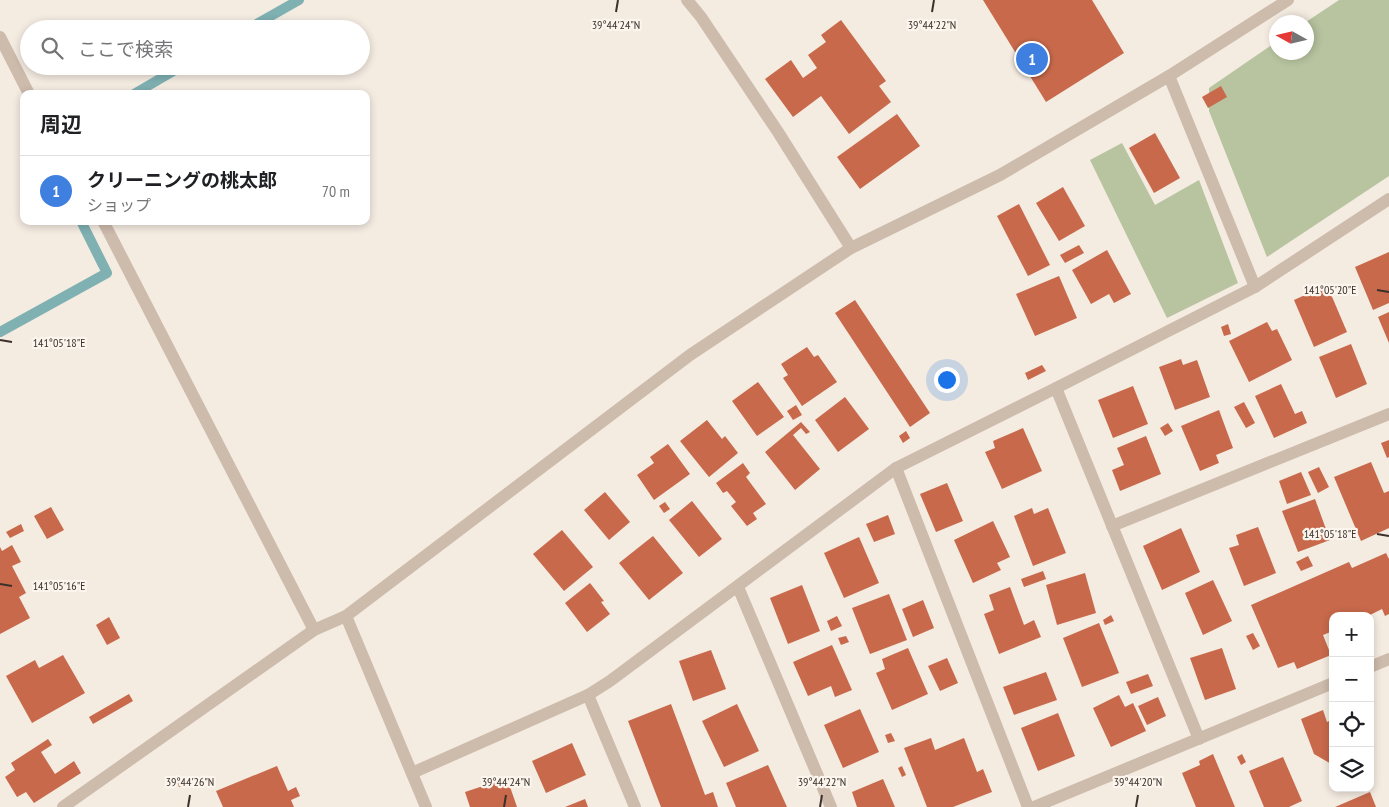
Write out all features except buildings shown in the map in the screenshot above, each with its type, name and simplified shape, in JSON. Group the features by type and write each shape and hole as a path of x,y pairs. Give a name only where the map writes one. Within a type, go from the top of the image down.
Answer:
{"street":[{"path":"687,0 701,17 778,132 851,248"},
{"path":"63,807 314,630 346,616 690,355 851,248 1000,175 1169,76 1288,0"},
{"path":"0,37 28,90"},
{"path":"1169,76 1255,287"},
{"path":"412,772 588,695 738,587 896,468 1255,287 1389,199"},
{"path":"105,225 314,630"},
{"path":"1056,388 1199,739"},
{"path":"1112,526 1389,414"},
{"path":"896,468 1028,807"},
{"path":"738,587 832,807"},
{"path":"346,616 426,807"},
{"path":"1374,665 1389,659"},
{"path":"1034,807 1329,685"},
{"path":"588,695 635,807"}],"green space":[{"path":"1339,0 1389,0 1389,176 1267,257 1209,111 1209,88 1269,47 1269,60 1314,60 1314,17"},
{"path":"1122,143 1155,205 1199,180 1238,283 1167,318 1090,160"}],"waterway":[{"path":"264,20 299,0"},
{"path":"141,90 167,75"},
{"path":"0,332 107,273 83,225"}],"place":[{"name":"クリーニングの桃太郎","path":"1032,59"}]}
